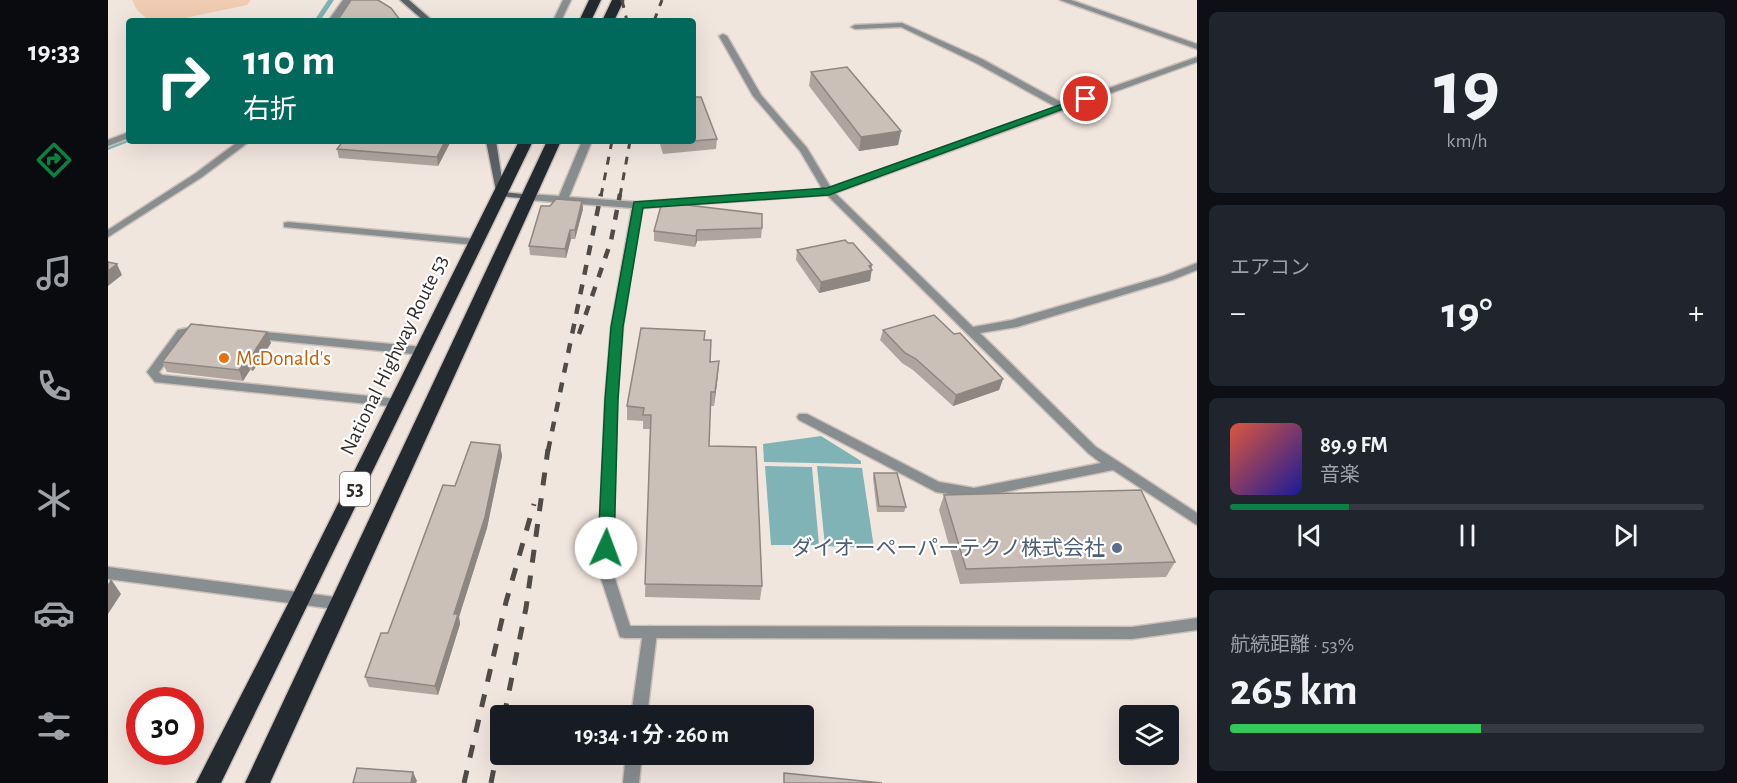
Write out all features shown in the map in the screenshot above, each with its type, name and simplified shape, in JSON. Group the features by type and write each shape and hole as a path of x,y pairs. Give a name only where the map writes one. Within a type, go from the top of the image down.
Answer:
{"highway":[{"path":"587,18 596,0"},
{"path":"609,18 618,0"},
{"name":"National Highway Route 53","path":"208,783 302,598 525,144"},
{"name":"53","path":"257,783 342,604 553,144"}],"street":[{"path":"334,18 347,0"},
{"path":"404,0 425,18"},
{"path":"558,18 567,0"},
{"path":"1064,0 1197,47"},
{"path":"855,27 902,25 979,61 1063,107"},
{"path":"723,36 757,96 804,150 829,192 1092,450 1197,520"},
{"path":"492,144 500,194 638,205 829,192 1197,58"},
{"path":"108,143 126,136"},
{"path":"108,234 199,175 241,144"},
{"path":"563,199 586,144"},
{"path":"638,205 617,327 611,400 605,569 625,632 1132,633 1197,624"},
{"path":"288,225 476,242"},
{"path":"972,331 1013,324 1168,278 1197,266"},
{"path":"219,331 195,329 182,333 153,372 159,379 398,403"},
{"path":"242,333 423,351"},
{"path":"803,417 936,486 974,493 1114,465"},
{"path":"108,573 342,604"},
{"path":"640,705 650,632"},
{"path":"631,783 633,765"}],"shaded area":[{"path":"132,0 251,0 247,5 185,18 146,18 137,10"}],"water":[{"path":"821,436 861,461 861,464 764,462 763,444"},
{"path":"765,466 812,467 819,545 771,545"},
{"path":"817,466 862,468 874,548 825,546"}],"building":[{"path":"351,0 378,0 391,8 399,18 339,18"},
{"path":"847,67 901,131 861,137 811,72"},
{"path":"696,97 701,97 717,139 696,141"},
{"path":"341,144 444,144 437,157 337,149"},
{"path":"556,199 582,201 575,230 570,230 565,249 529,246 541,206 550,206"},
{"path":"662,202 762,214 762,228 697,230 696,236 654,231"},
{"path":"845,240 853,243 872,265 869,266 872,270 821,282 797,250"},
{"path":"108,262 117,264 108,271"},
{"path":"934,315 954,334 960,333 1003,379 956,395 916,359 905,353 883,330"},
{"path":"191,324 267,332 249,360 246,360 239,370 162,362"},
{"path":"641,328 705,331 704,340 711,340 710,362 719,361 715,392 711,392 709,446 756,447 762,586 645,584 651,415 643,415 644,408 627,406"},
{"path":"471,442 500,445 485,517 454,614 458,614 435,686 365,677 381,633 388,633 443,485 455,486"},
{"path":"874,473 897,473 906,507 879,506"},
{"path":"1141,490 1175,562 966,569 944,495"},
{"path":"357,768 413,772 411,783 353,783"},
{"path":"784,773 882,783 784,783"}],"waterway":[{"path":"319,18 331,0"},
{"path":"108,148 126,141"}],"railway":[{"path":"622,0 626,18"},
{"path":"655,18 662,0"},
{"path":"601,196 611,144"},
{"path":"620,196 629,144"},
{"path":"548,451 601,194"},
{"path":"579,334 611,241 620,194"},
{"path":"506,705 526,608 548,449"},
{"path":"464,783 506,602 534,504"},
{"path":"491,783 495,765"}],"place":[{"name":"McDonald's","path":"224,358"},
{"name":"ダイオーペーパーテクノ株式会社","path":"1117,548"}],"route":[{"path":"606,548 611,400 617,327 638,205 829,192 1086,99"}]}
